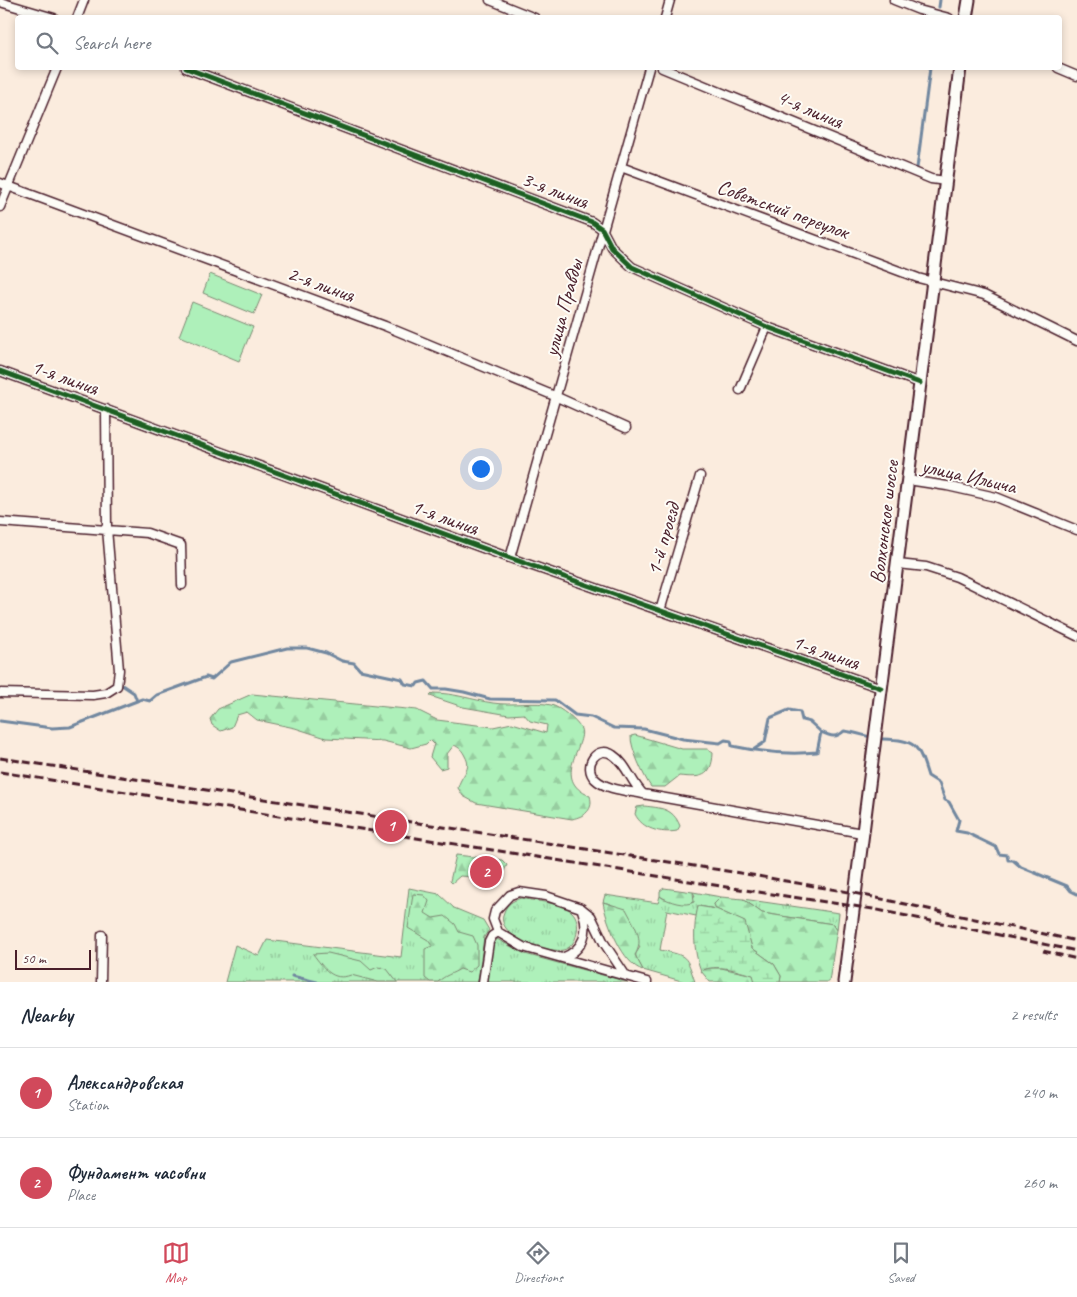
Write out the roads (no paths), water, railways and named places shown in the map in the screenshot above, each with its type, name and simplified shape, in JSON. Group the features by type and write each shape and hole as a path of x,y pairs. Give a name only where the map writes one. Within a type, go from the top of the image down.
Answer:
{"main road":[{"path":"966,15 968,0"},
{"name":"Волхонское шоссе","path":"844,982 960,70"}],"street":[{"path":"79,15 84,0"},
{"path":"490,0 528,15"},
{"path":"666,15 670,0"},
{"path":"894,0 918,10 937,15"},
{"path":"0,2 44,15"},
{"path":"0,207 56,70"},
{"name":"3-я линия","path":"191,70 592,222 602,229 612,248 632,267 767,327 920,383"},
{"name":"улица Правды","path":"510,558 648,70"},
{"name":"4-я линия","path":"667,70 931,179 946,181"},
{"path":"1062,70 1077,76"},
{"name":"Советский переулок","path":"621,167 933,282 984,295 1077,341"},
{"name":"2-я линия","path":"0,182 385,326 557,396 626,428"},
{"path":"740,390 767,327"},
{"name":"1-я линия","path":"0,371 510,558 881,688"},
{"path":"0,693 93,695 106,694 117,686 120,670 107,529 106,409"},
{"name":"1-й проезд","path":"660,611 700,476"},
{"name":"улица Ильича","path":"908,480 947,486 996,497 1077,530"},
{"path":"0,522 147,533 180,545 182,586"},
{"path":"898,564 926,567 957,576 1077,636"},
{"path":"643,794 634,786 619,759 610,753 602,752 594,756 590,763 590,770 595,779 608,787 643,794 862,832"},
{"path":"626,976 604,943 591,916 569,902 519,892 510,895 495,911 493,919 498,932 523,948 647,982"},
{"path":"562,958 574,954 586,931 586,920 581,908"},
{"path":"483,982 489,942 492,936 498,932"},
{"path":"101,982 102,935"}],"waterway":[{"path":"939,7 940,0"},
{"path":"917,168 930,70"},
{"path":"0,721 52,728 70,727 142,699 150,701 157,695 206,677 212,679 231,662 287,648 307,648 326,653 342,661 354,663 360,670 402,679 405,684 416,686 418,683 426,681 433,689 464,692 490,699 555,700 575,715 591,717 614,728 644,729 683,739 720,743 725,740 731,741 732,746 753,750 785,753 817,752 821,732 833,736 844,731 879,739 903,741 914,746 918,750 928,776 939,783 945,800 949,802 959,820 956,831 967,833 996,847 999,854 1007,855 1008,860 1013,860 1021,867 1067,886 1077,894"},
{"path":"122,685 134,693 137,701"},
{"path":"753,750 765,742 770,718 789,710 800,712 802,720 810,722 821,732"},
{"path":"292,976 317,982"}],"railway":[{"path":"0,758 746,874 854,893 1077,941"},
{"path":"0,772 873,909 1077,951"},
{"path":"1043,951 1077,959"}],"place":[{"name":"Александровская","path":"391,826"},
{"name":"Фундамент часовни","path":"486,872"}]}
